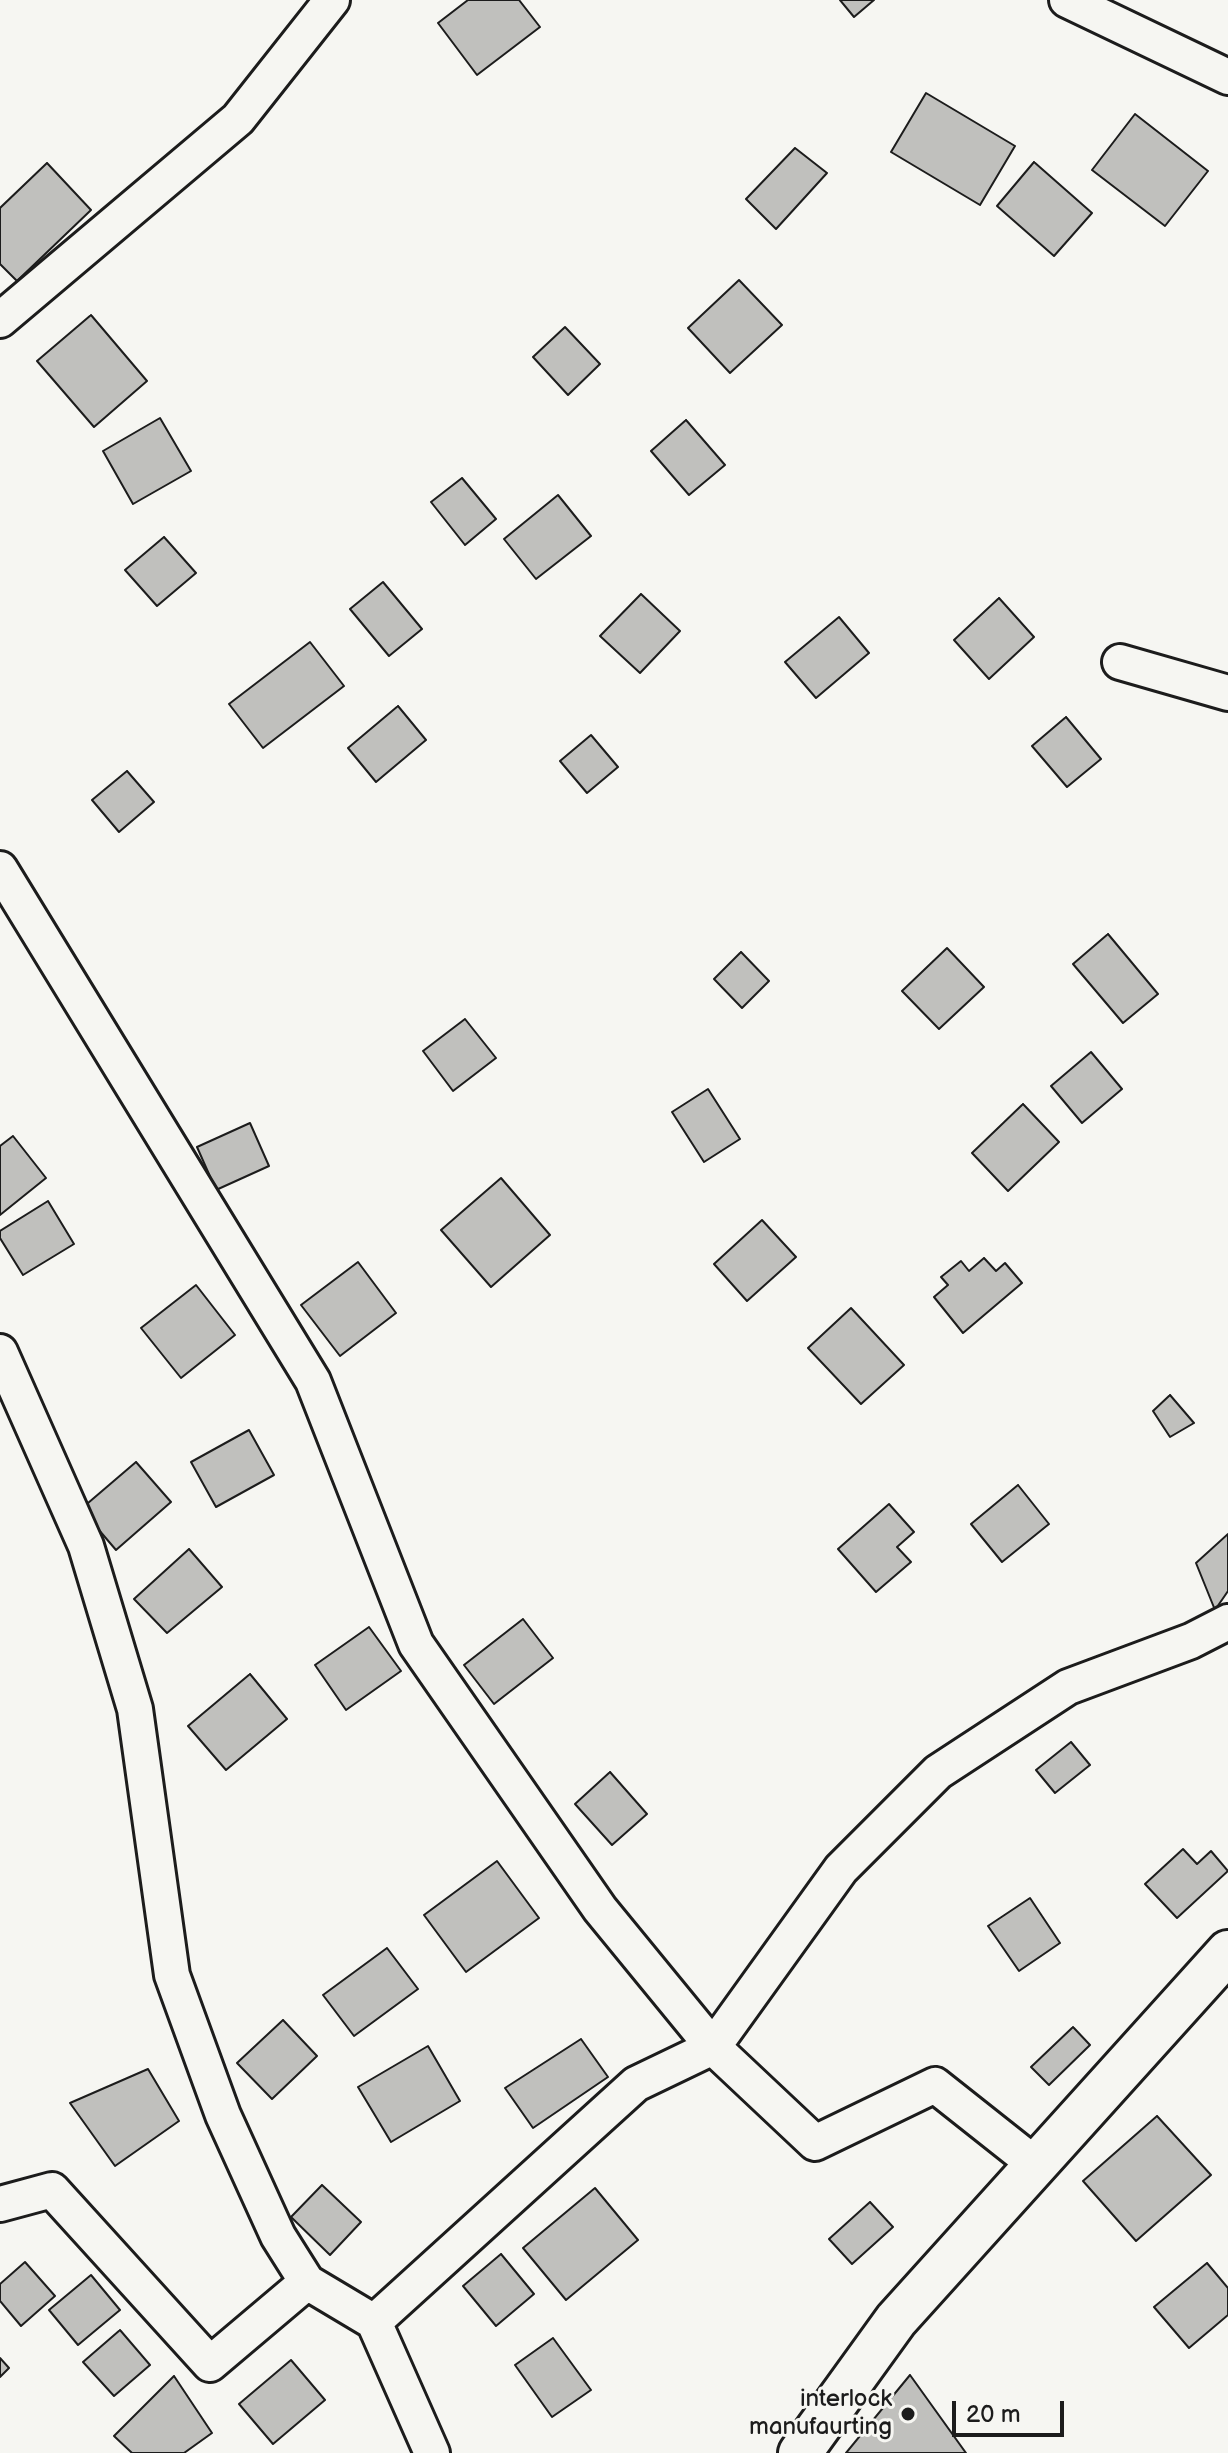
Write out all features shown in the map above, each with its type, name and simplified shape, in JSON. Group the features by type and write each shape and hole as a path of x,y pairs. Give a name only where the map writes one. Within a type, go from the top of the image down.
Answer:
{"street":[{"path":"0,320 238,119 332,0"},
{"path":"1067,0 1228,77"},
{"path":"1120,662 1228,693"},
{"path":"0,869 313,1381 416,1644 600,1909 713,2047 815,2143 935,2085 1036,2165"},
{"path":"0,1352 86,1546 135,1709 172,1975 223,2115 278,2236 307,2282 374,2322 432,2453"},
{"path":"374,2322 636,2084 713,2047 841,1869 938,1772 1068,1687 1191,1641 1228,1622"},
{"path":"800,2453 896,2320 1228,1952"},
{"path":"0,2204 52,2190 210,2364 307,2282"}],"building":[{"path":"468,0 519,0 540,27 477,75 438,23"},
{"path":"840,0 874,0 854,17"},
{"path":"926,93 1015,146 980,205 891,152"},
{"path":"1135,114 1208,171 1165,226 1092,170"},
{"path":"795,148 827,173 776,229 746,199"},
{"path":"1034,162 1092,213 1054,256 997,206"},
{"path":"47,163 91,210 17,281 0,264 0,208"},
{"path":"739,280 782,325 730,373 688,328"},
{"path":"91,315 147,381 94,427 37,361"},
{"path":"565,327 600,364 568,395 533,357"},
{"path":"160,418 191,471 133,504 103,451"},
{"path":"686,420 725,465 689,495 651,451"},
{"path":"462,478 496,519 465,545 431,502"},
{"path":"558,495 591,536 536,579 504,539"},
{"path":"164,537 196,573 157,606 125,570"},
{"path":"383,582 422,629 389,656 350,609"},
{"path":"641,594 680,631 640,673 600,636"},
{"path":"999,598 1034,637 989,679 954,640"},
{"path":"839,617 869,653 816,698 785,662"},
{"path":"310,642 344,686 263,748 229,704"},
{"path":"398,706 426,740 376,782 348,748"},
{"path":"1066,717 1101,759 1067,787 1032,746"},
{"path":"591,735 618,767 587,793 560,761"},
{"path":"127,771 154,802 119,832 92,800"},
{"path":"1108,934 1158,994 1123,1023 1073,964"},
{"path":"947,948 984,987 939,1029 902,991"},
{"path":"741,952 769,981 742,1008 714,979"},
{"path":"465,1019 496,1058 453,1091 423,1051"},
{"path":"1091,1052 1122,1089 1082,1123 1051,1086"},
{"path":"708,1089 740,1139 704,1162 672,1112"},
{"path":"1023,1104 1059,1142 1008,1191 972,1153"},
{"path":"250,1123 269,1166 216,1190 197,1147"},
{"path":"13,1136 46,1178 0,1215 0,1146"},
{"path":"501,1178 550,1235 491,1287 441,1230"},
{"path":"48,1201 74,1244 23,1275 0,1238 0,1231"},
{"path":"762,1220 796,1257 747,1301 714,1264"},
{"path":"984,1258 996,1271 1005,1263 1022,1283 963,1333 934,1297 948,1285 941,1277 961,1261 969,1271"},
{"path":"358,1262 396,1313 340,1356 301,1305"},
{"path":"196,1285 235,1335 181,1378 141,1328"},
{"path":"851,1308 904,1365 861,1404 808,1348"},
{"path":"1170,1395 1194,1423 1170,1437 1153,1411"},
{"path":"249,1430 274,1475 216,1507 191,1462"},
{"path":"136,1462 171,1502 116,1550 81,1509"},
{"path":"1018,1485 1049,1524 1002,1562 971,1524"},
{"path":"889,1504 914,1532 897,1547 911,1562 876,1592 838,1549"},
{"path":"1228,1534 1228,1591 1215,1610 1196,1563"},
{"path":"189,1549 222,1587 167,1633 134,1599"},
{"path":"523,1619 553,1658 494,1704 464,1665"},
{"path":"369,1627 401,1671 346,1710 315,1665"},
{"path":"250,1674 287,1719 226,1770 188,1726"},
{"path":"1071,1742 1090,1765 1055,1793 1036,1770"},
{"path":"610,1772 647,1814 612,1845 575,1804"},
{"path":"1183,1849 1197,1864 1211,1851 1228,1871 1177,1918 1145,1884"},
{"path":"497,1861 539,1918 466,1972 424,1915"},
{"path":"1030,1898 1060,1943 1019,1971 988,1926"},
{"path":"387,1948 418,1989 354,2036 323,1995"},
{"path":"283,2020 317,2056 272,2099 237,2063"},
{"path":"1073,2027 1090,2045 1049,2085 1031,2067"},
{"path":"581,2039 608,2077 533,2128 505,2088"},
{"path":"428,2046 460,2101 391,2142 358,2087"},
{"path":"148,2069 179,2121 115,2166 70,2103"},
{"path":"1157,2116 1211,2175 1136,2241 1083,2181"},
{"path":"322,2185 361,2222 330,2255 291,2217"},
{"path":"595,2188 638,2240 566,2300 523,2248"},
{"path":"870,2202 893,2227 852,2264 829,2239"},
{"path":"501,2254 534,2294 496,2326 463,2286"},
{"path":"25,2262 55,2296 21,2326 0,2301 0,2284"},
{"path":"1207,2263 1228,2288 1228,2315 1189,2348 1154,2307"},
{"path":"91,2275 120,2310 78,2345 49,2310"},
{"path":"120,2330 150,2365 114,2396 83,2362"},
{"path":"553,2338 591,2390 552,2417 515,2365"},
{"path":"0,2358 9,2368 0,2377"},
{"path":"291,2360 325,2400 273,2444 239,2404"},
{"name":"interlock manufaurting","path":"910,2375 966,2453 846,2453"},
{"path":"174,2376 212,2433 184,2453 132,2453 114,2436"}],"place":[{"name":"interlock manufaurting","path":"908,2414"}]}
